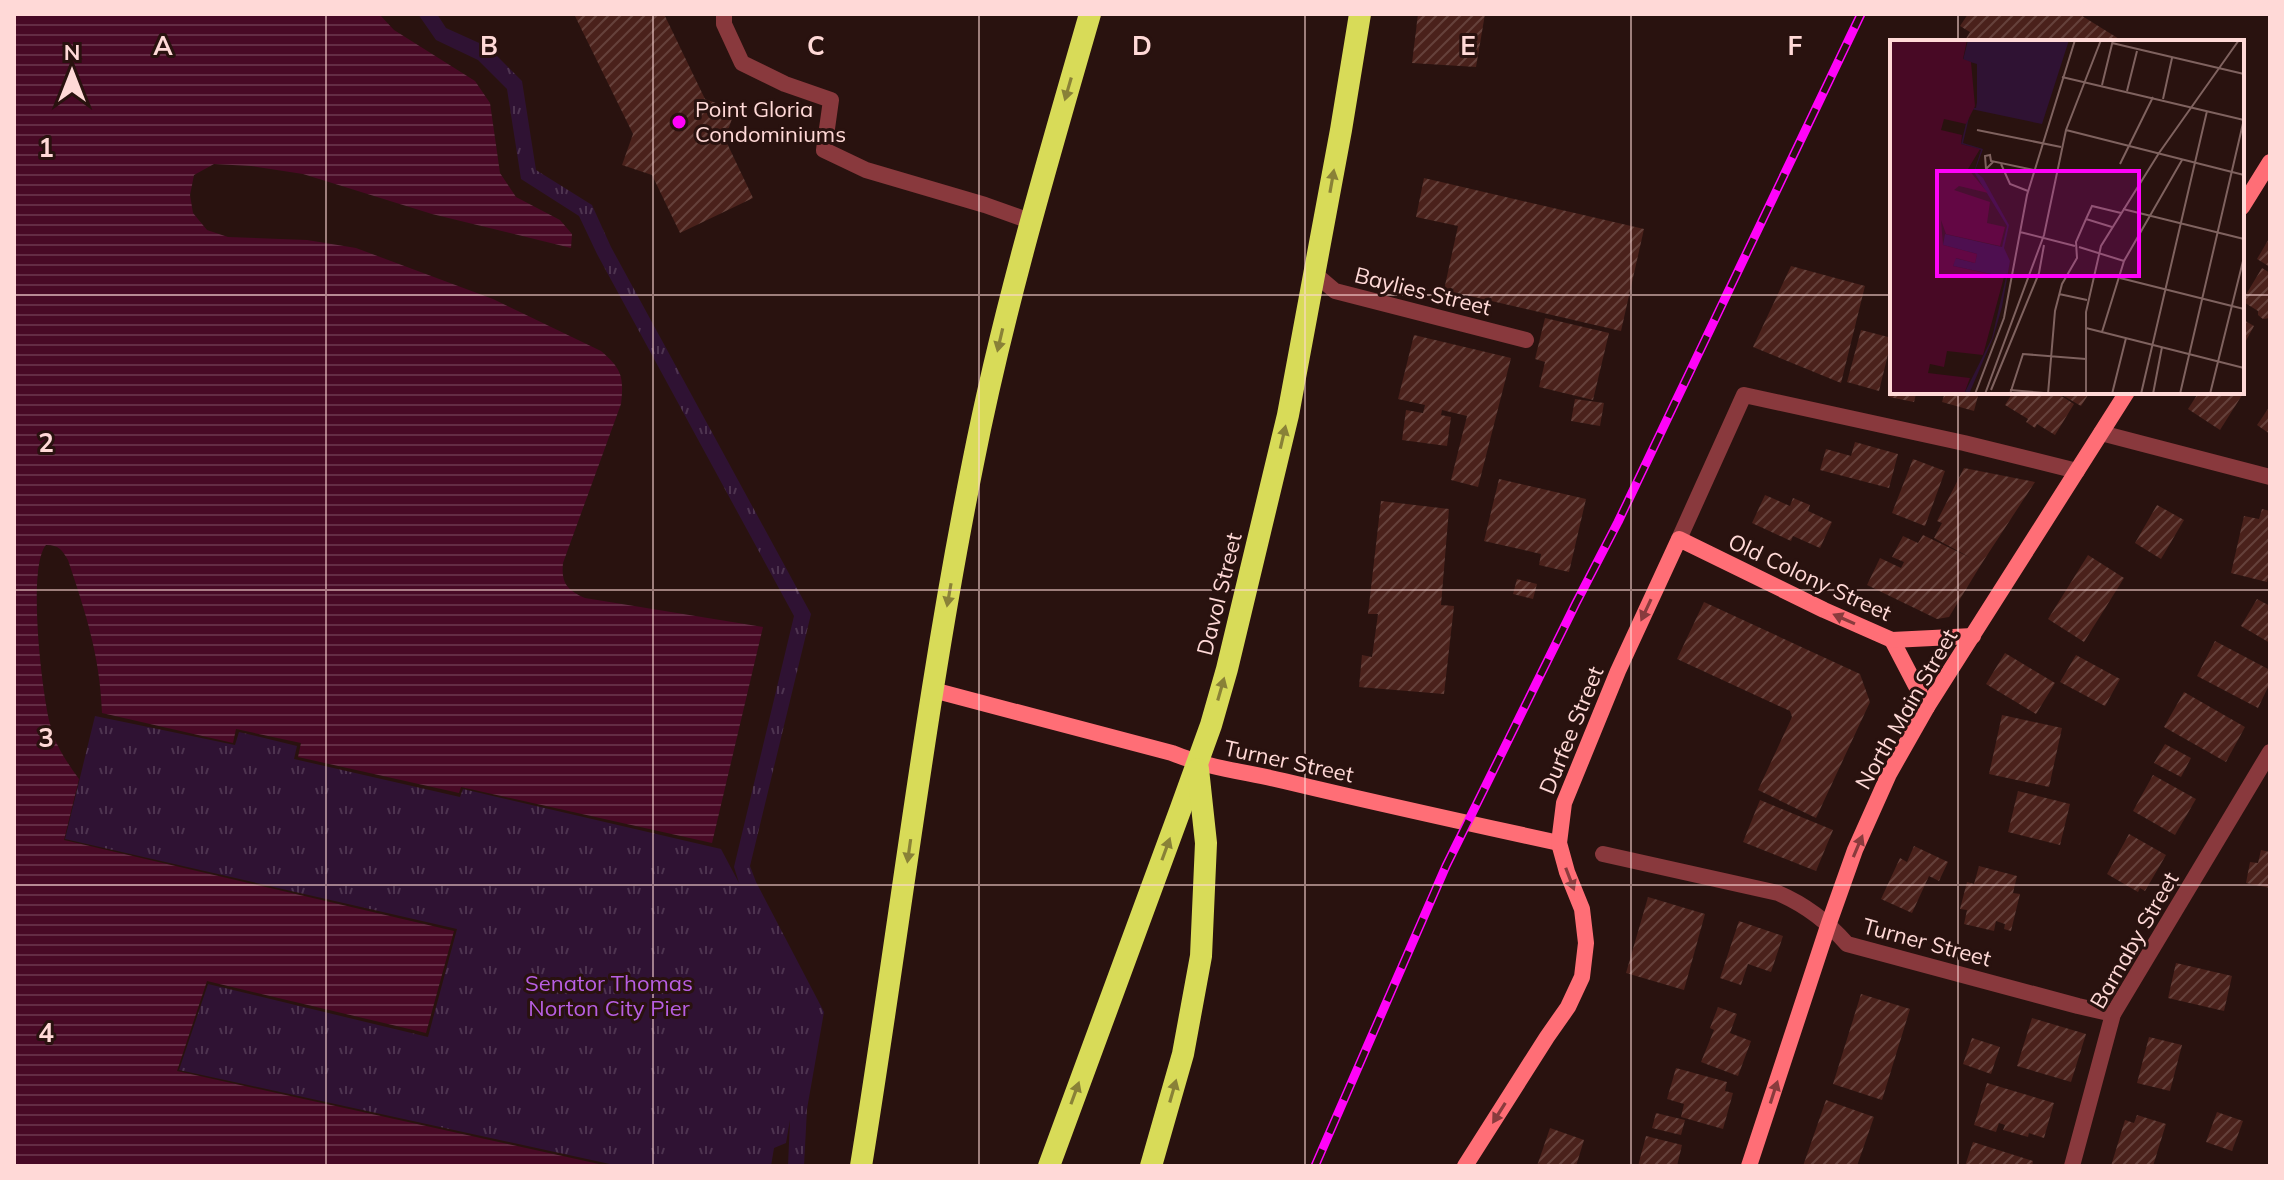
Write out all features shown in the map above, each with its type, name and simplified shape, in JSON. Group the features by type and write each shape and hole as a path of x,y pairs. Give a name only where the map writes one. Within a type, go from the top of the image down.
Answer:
{"highway":[{"path":"861,1166 933,690 974,460 1005,315 1090,14"},
{"name":"Davol Street","path":"1049,1166 1197,763 1227,669 1288,415 1360,14"},
{"path":"1151,1166 1183,1054 1201,956 1206,843 1197,763"}],"main road":[{"path":"2244,204 2270,162"},
{"name":"North Main Street","path":"1749,1166 1855,850 1889,774 1927,707 2126,394"},
{"name":"Old Colony Street","path":"1679,539 1892,640 1973,636"},
{"name":"Durfee Street","path":"1465,1166 1568,1007 1582,977 1586,943 1582,909 1559,843 1564,803 1618,671 1679,539"},
{"path":"1892,640 1927,707"},
{"name":"Turner Street","path":"933,690 1172,753 1197,763 1246,771 1559,843"}],"street":[{"path":"724,14 724,24 742,63 785,84 831,100 824,150 866,170 1030,221"},
{"name":"Baylies Street","path":"1315,274 1335,291 1526,340"},
{"name":"Durfee Street","path":"1679,539 1744,395 2077,471"},
{"path":"2101,433 2270,477"},
{"name":"Barnaby Street","path":"2072,1166 2113,1014 2270,752"},
{"name":"Turner Street","path":"1603,854 1778,893 1829,923 1847,944 2113,1014"}],"green space":[{"name":"Senator Thomas Norton City Pier","path":"418,14 437,14 446,28 488,47 522,81 536,170 592,205 611,247 811,614 750,866 824,1012 807,1109 804,1166 788,1166 790,1120 786,1143 774,1148 771,1166 619,1166 179,1070 208,984 428,1037 457,929 65,839 95,716 235,745 239,732 297,746 294,759 460,797 463,789 721,849 739,883 734,867 794,616 579,216 521,179 507,89 478,60 436,40"}],"shaded area":[{"path":"14,14 379,14 394,30 475,81 490,103 500,173 516,197 560,220 572,234 571,248 432,214 303,174 251,166 214,164 194,175 190,195 193,213 207,230 228,237 307,240 356,248 493,299 601,351 613,363 622,380 621,404 563,563 566,585 585,598 763,627 712,843 461,787 459,793 298,757 301,743 236,729 233,743 102,713 95,654 81,599 68,560 60,549 50,545 46,545 40,558 37,578 38,631 50,724 58,746 79,779 64,840 454,931 426,1033 207,981 177,1071 608,1166 14,1166"}],"building":[{"name":"Point Gloria Condominiums","path":"574,14 664,14 705,99 735,110 725,139 753,198 680,233 652,175 622,165 633,134"},
{"path":"1418,14 1485,14 1476,67 1412,63"},
{"path":"1968,14 2079,14 2121,40 1965,40 1970,32 1960,26"},
{"path":"1424,178 1644,229 1621,331 1444,290 1458,226 1416,217"},
{"path":"2270,237 2270,267 2257,259"},
{"path":"1791,266 1865,286 1841,383 1753,347"},
{"path":"2262,268 2270,273 2270,318 2263,319 2258,311 2244,302"},
{"path":"1545,318 1609,333 1593,400 1539,387 1545,362 1535,359"},
{"path":"2244,320 2254,326 2244,344"},
{"path":"1861,330 1890,337 1879,391 1847,382"},
{"path":"1414,335 1511,358 1478,487 1451,480 1467,416 1442,410 1441,415 1451,417 1447,446 1402,440 1406,410 1423,413 1425,405 1398,399"},
{"path":"1890,392 1916,394 1914,402 1889,397"},
{"path":"1944,394 1978,394 1974,411 1942,402"},
{"path":"2012,394 2058,394 2074,404 2055,435 2037,424 2035,428 2026,422 2028,419 2005,405"},
{"path":"2060,394 2089,394 2081,406"},
{"path":"2198,394 2243,394 2220,430 2188,409"},
{"path":"1575,399 1604,403 1600,426 1571,421"},
{"path":"2270,406 2270,434 2257,425"},
{"path":"1855,442 1898,454 1889,488 1820,470 1826,449 1851,456"},
{"path":"1913,459 1945,471 1925,526 1892,513"},
{"path":"1964,468 2035,482 1949,617 1937,619 1867,585 1880,558 1901,568 1904,562 1892,557 1903,536 1918,543 1923,535 1971,558 1934,538 1942,523 1937,521"},
{"path":"1499,479 1586,499 1569,572 1539,565 1541,554 1484,541"},
{"path":"1765,495 1790,506 1793,498 1810,505 1808,511 1832,522 1820,548 1793,536 1791,541 1752,523"},
{"path":"1381,501 1449,509 1441,605 1454,606 1444,694 1359,687 1362,655 1372,657 1378,614 1368,614"},
{"path":"2157,505 2184,520 2161,559 2135,543"},
{"path":"2262,509 2270,511 2270,569 2267,582 2231,573 2244,516 2259,519"},
{"path":"2088,555 2124,578 2084,642 2048,619"},
{"path":"1517,579 1537,584 1533,599 1513,594"},
{"path":"2257,599 2270,606 2270,643 2241,626"},
{"path":"1704,602 1860,674 1870,702 1816,818 1758,790 1792,717 1790,711 1677,659"},
{"path":"2215,641 2270,670 2270,683 2258,708 2197,676"},
{"path":"2005,653 2055,683 2036,714 1986,684"},
{"path":"2076,655 2120,679 2105,706 2060,682"},
{"path":"2184,692 2245,727 2226,762 2164,727"},
{"path":"2002,715 2062,728 2049,787 1989,774"},
{"path":"2165,744 2191,758 2181,777 2154,763"},
{"path":"2153,775 2196,799 2175,835 2133,811"},
{"path":"2018,791 2070,804 2060,845 2008,832"},
{"path":"1760,800 1833,830 1816,871 1743,842"},
{"path":"2129,834 2166,855 2145,891 2140,888 2138,892 2107,874"},
{"path":"1914,846 1948,862 1939,881 1929,876 1912,913 1881,899 1900,858 1907,862"},
{"path":"2261,850 2270,852 2270,888 2246,883 2250,862 2258,863"},
{"path":"1979,866 2017,876 2013,893 2020,894 2011,931 2004,929 2005,924 1996,921 1994,931 1964,924 1967,910 1960,909 1967,882 1974,884"},
{"path":"1648,897 1705,914 1684,990 1626,973"},
{"path":"1739,921 1783,936 1771,972 1748,964 1741,985 1720,978"},
{"path":"2176,963 2232,976 2224,1011 2168,998"},
{"path":"1861,994 1910,1009 1882,1100 1833,1084"},
{"path":"1718,1007 1737,1014 1730,1033 1751,1041 1738,1076 1701,1062 1714,1030 1710,1028"},
{"path":"2032,1018 2086,1034 2071,1082 2017,1066"},
{"path":"2149,1037 2182,1045 2170,1091 2137,1083"},
{"path":"1972,1038 2000,1047 1991,1074 1963,1064"},
{"path":"1676,1068 1727,1082 1725,1091 1733,1093 1723,1129 1681,1117 1684,1104 1667,1099"},
{"path":"1987,1083 2054,1103 2044,1138 2003,1130 2005,1125 1999,1123 1996,1132 1974,1125"},
{"path":"1826,1100 1874,1117 1857,1166 1803,1166"},
{"path":"2217,1112 2243,1121 2232,1151 2206,1142"},
{"path":"1656,1113 1685,1120 1681,1135 1652,1128"},
{"path":"2137,1115 2166,1124 2153,1166 2111,1166 2125,1120 2134,1123"},
{"path":"1550,1128 1584,1140 1576,1166 1537,1166"},
{"path":"1646,1136 1682,1145 1677,1166 1638,1166"},
{"path":"1973,1142 2033,1161 2032,1166 1965,1166"}],"railway":[{"path":"1315,1166 1446,866 1618,522 1861,14"}],"place":[{"name":"Point Gloria Condominiums","path":"679,122"}]}
